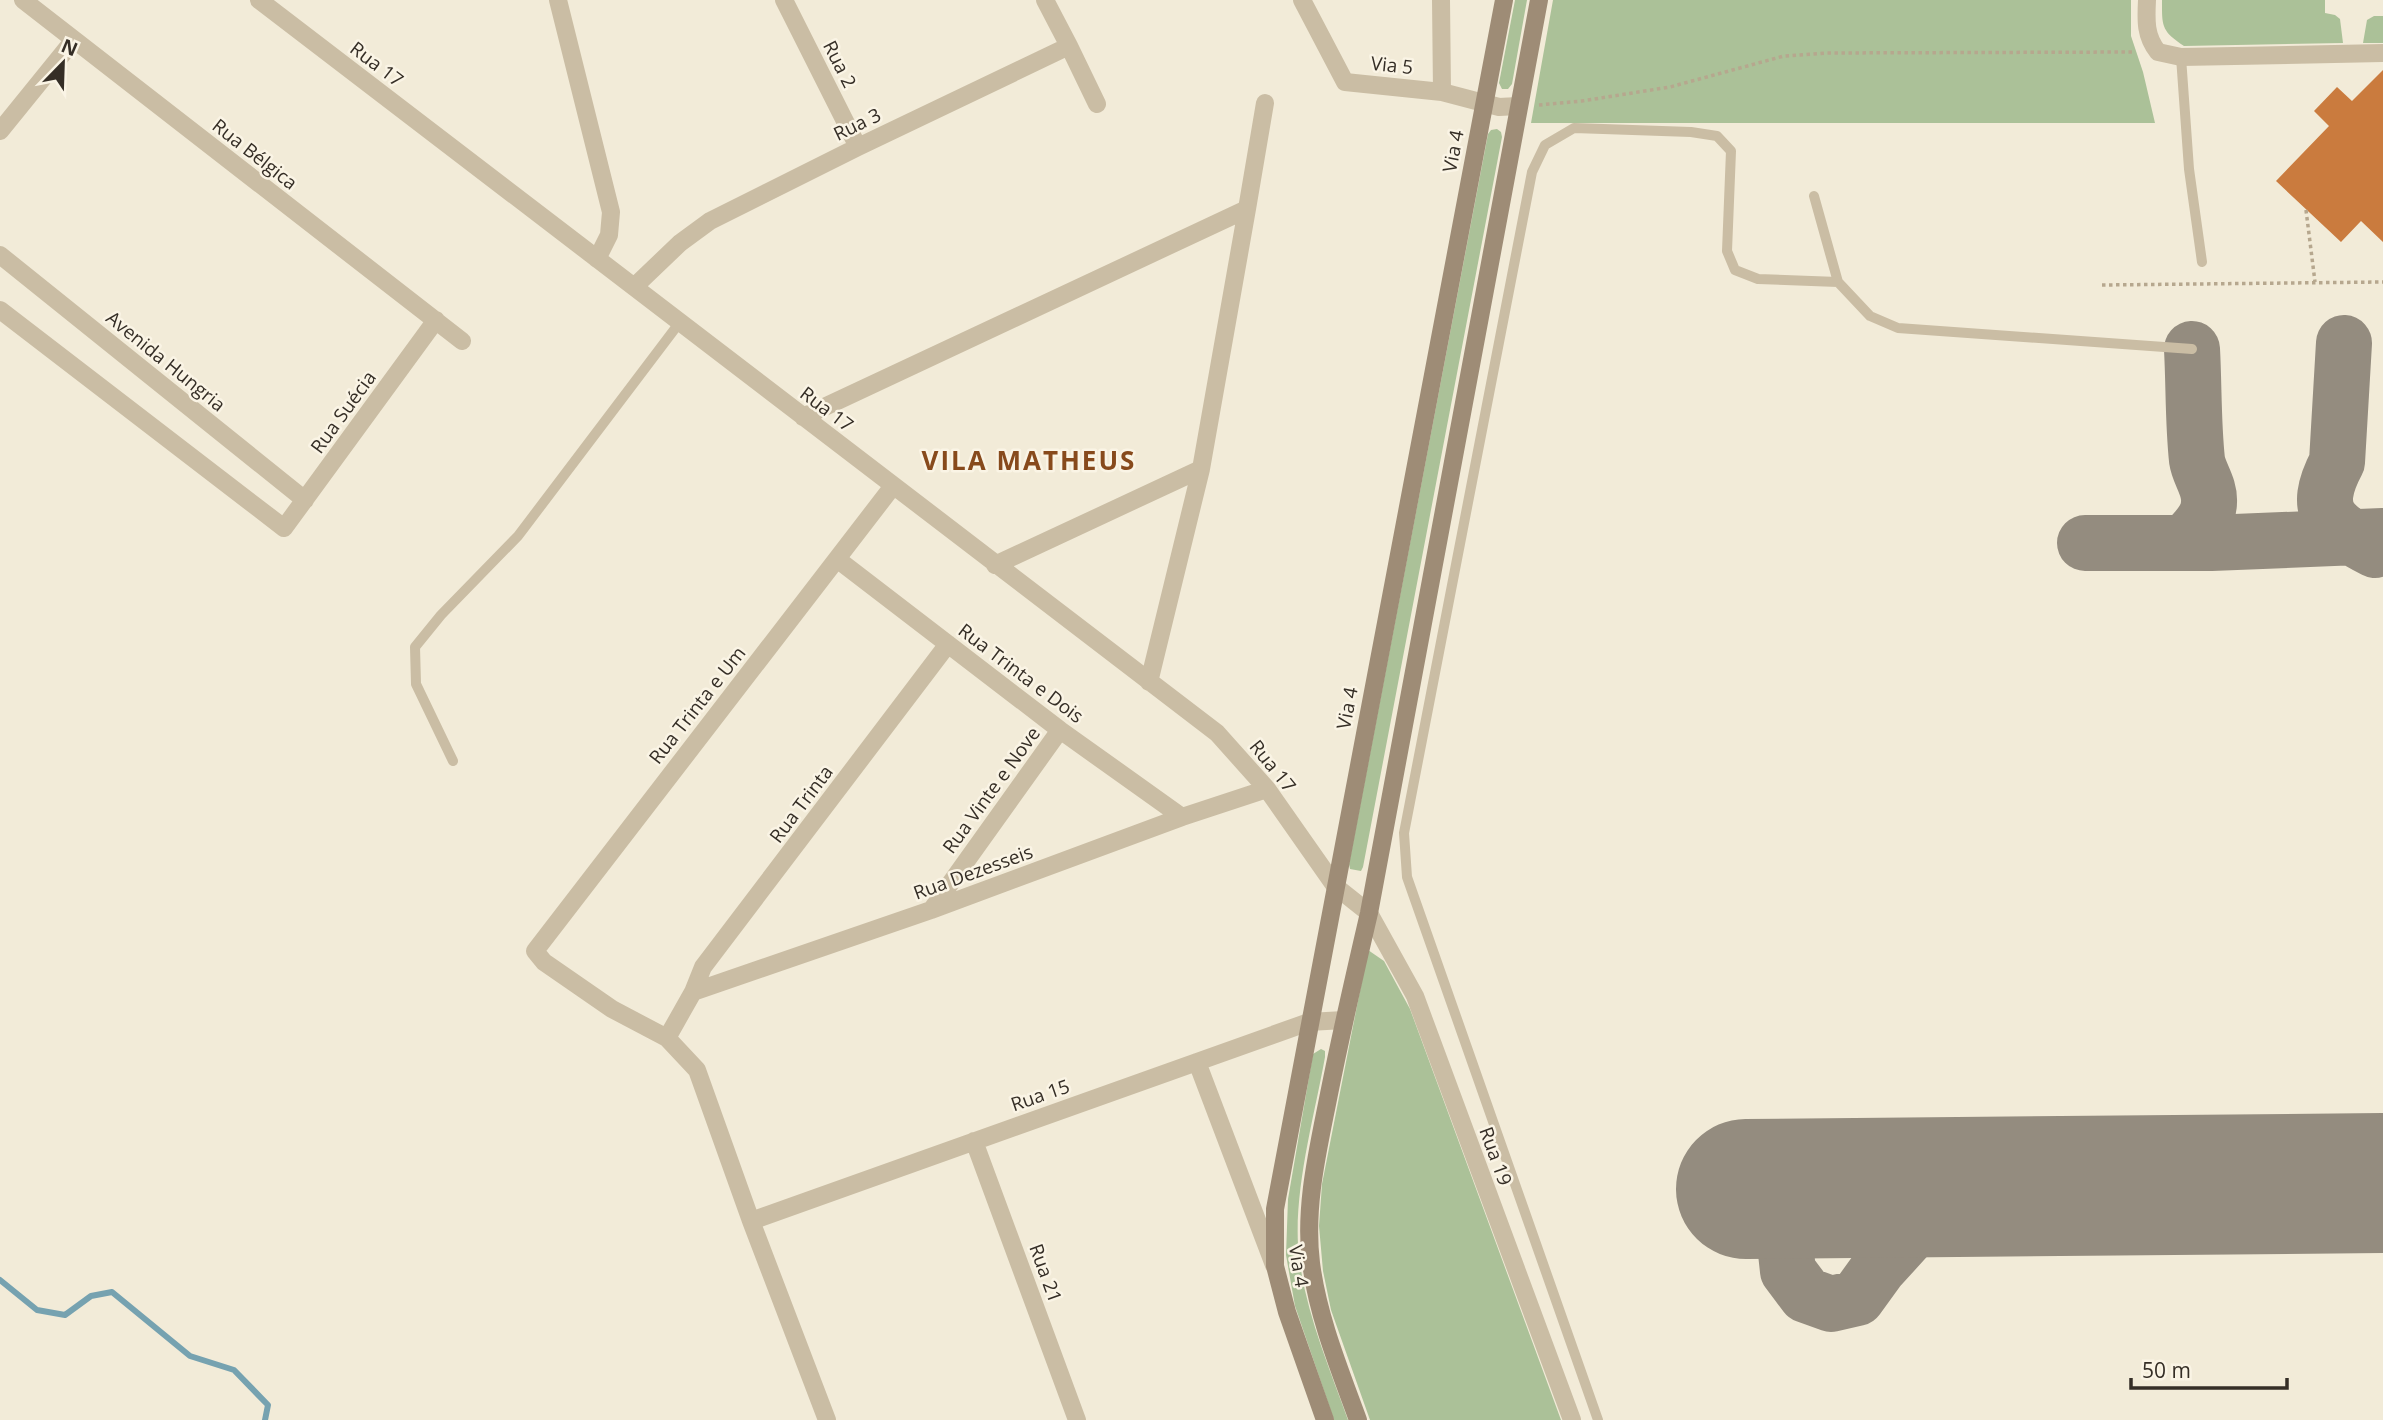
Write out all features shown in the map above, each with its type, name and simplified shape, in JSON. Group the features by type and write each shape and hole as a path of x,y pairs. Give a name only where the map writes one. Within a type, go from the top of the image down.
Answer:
{"street":[{"name":"Rua Bélgica","path":"23,0 462,341"},
{"name":"Rua 17","path":"259,0 1217,733 1267,789 1335,886 1368,913"},
{"path":"558,0 611,212 609,235 597,258"},
{"name":"Rua 2","path":"784,0 858,147"},
{"path":"1045,0 1097,104"},
{"name":"Via 5","path":"1302,0 1345,82 1441,92 1499,107 1518,106"},
{"path":"1441,0 1441,92"},
{"name":"Via 4","path":"1325,1420 1287,1312 1275,1266 1275,1209 1504,0"},
{"name":"Via 4","path":"1358,1420 1325,1329 1316,1293 1309,1223 1316,1160 1368,913 1539,0"},
{"path":"2147,0 2146,25 2149,41 2158,52 2181,57 2383,53"},
{"path":"0,131 73,41"},
{"name":"Rua 3","path":"634,287 680,243 710,221 1069,46"},
{"path":"1149,682 1201,469 1265,103"},
{"path":"803,417 1247,209"},
{"name":"Avenida Hungria","path":"0,255 306,500"},
{"name":"Rua Suécia","path":"0,310 284,528 436,320"},
{"path":"995,565 1201,469"},
{"name":"Rua Trinta e Um","path":"667,1038 612,1009 544,962 535,951 893,486"},
{"name":"Rua Trinta e Dois","path":"837,559 1060,730 1182,817"},
{"name":"Rua Trinta","path":"693,992 703,967 947,644"},
{"name":"Rua Vinte e Nove","path":"931,910 1060,730"},
{"name":"Rua Dezesseis","path":"693,992 1267,789"},
{"name":"Rua 19","path":"1368,913 1415,996 1572,1420"},
{"path":"693,992 667,1038 697,1070 827,1420"},
{"name":"Rua 15","path":"751,1221 1309,1023 1344,1020"},
{"path":"1197,1062 1275,1266"},
{"name":"Rua 21","path":"974,1141 1077,1420"}],"lane":[{"path":"2181,57 2189,169 2202,262"},
{"path":"1598,1420 1406,877 1404,833 1532,172 1545,145 1574,128 1691,132 1717,136 1731,151 1727,251 1735,270 1758,279 1838,282"},
{"path":"1814,196 1838,282 1870,316 1898,328 2192,349"},
{"path":"453,761 415,684 415,647 441,615 518,536 680,322"}],"path":[{"path":"1518,106 1582,102 1670,87 1784,56 1841,53 2158,52"},
{"path":"2306,210 2315,282"},
{"path":"2102,285 2383,282"}],"green space":[{"path":"1515,0 1527,0 1512,84 1508,89 1502,89 1499,83"},
{"path":"1553,0 2131,0 2131,36 2155,123 1531,123"},
{"path":"2162,0 2325,0 2325,13 2340,19 2343,43 2184,46 2164,27"},
{"path":"2374,16 2383,16 2383,43 2363,43 2367,20"},
{"path":"1497,129 1502,137 1363,867 1361,871 1350,869 1488,134"},
{"path":"1368,950 1384,961 1410,1009 1561,1420 1370,1420 1331,1310 1323,1271 1319,1226 1322,1184"},
{"path":"1321,1049 1325,1051 1325,1057 1301,1182 1299,1257 1313,1319 1348,1420 1334,1420 1295,1306 1286,1255 1288,1199 1313,1054"}],"building":[{"path":"2383,70 2383,242 2361,221 2341,242 2276,181 2329,126 2314,111 2337,87 2352,101"}],"waterway":[{"path":"0,1280 37,1310 65,1315 91,1296 112,1292 190,1356 234,1370 268,1405 265,1420"}],"taxiway":[{"path":"2344,343 2337,462 2325,494 2326,506 2329,516 2347,534 2375,550"},
{"path":"2184,543 2204,520 2209,502 2197,460 2192,349"},
{"path":"2085,543 2211,543 2383,536"},
{"path":"2369,1184 2383,1170"},
{"path":"1779,1188 1788,1271 1806,1295 1831,1304 1857,1298 1878,1269 1918,1225 1991,1187"}],"runway":[{"path":"1746,1189 2383,1183"}],"district":[{"name":"VILA MATHEUS","path":"1029,461"}]}
